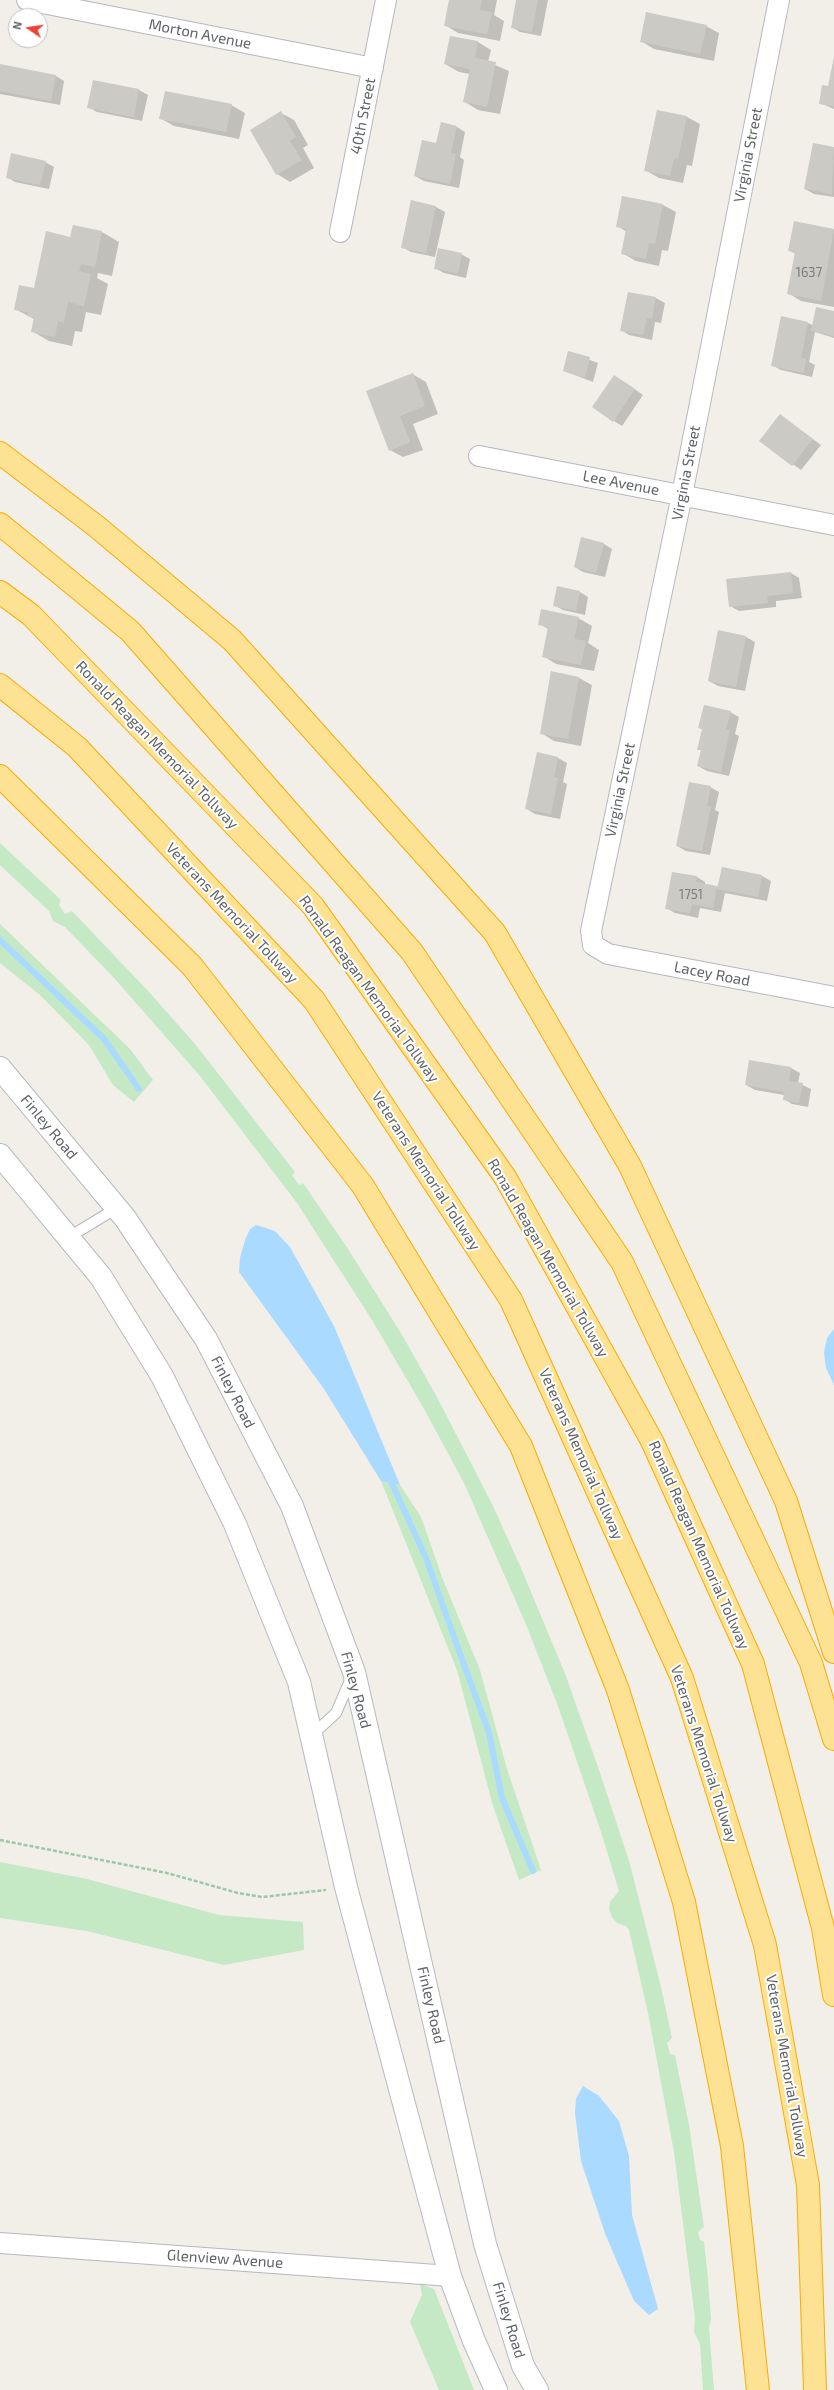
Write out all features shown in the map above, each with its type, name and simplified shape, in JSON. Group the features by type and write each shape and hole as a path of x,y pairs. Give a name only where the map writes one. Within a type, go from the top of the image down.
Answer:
{"highway":[{"path":"0,453 96,526 232,640 495,933 633,1173 786,1501 834,1652"},
{"path":"0,524 130,631 412,952 622,1262 811,1663 834,1739"},
{"name":"Ronald Reagan Memorial Tollway","path":"0,592 32,615 313,906 505,1177 652,1441 753,1664 823,1928 834,1995"},
{"name":"Veterans Memorial Tollway","path":"0,685 77,747 314,1000 511,1300 682,1678 765,1945 808,2185 815,2390"},
{"path":"2,779 192,966 363,1186 521,1446 618,1690 684,1902 732,2146 758,2390"}],"main road":[{"name":"Finley Road","path":"0,1068 117,1208 206,1339 292,1506 354,1672 486,2244 523,2366 537,2390"},
{"path":"0,1155 101,1277 162,1376 235,1524 299,1682 346,1887 450,2276 474,2341 496,2390"}],"street":[{"name":"Morton Avenue","path":"27,0 373,68"},
{"name":"40th Street","path":"340,232 386,0"},
{"name":"Virginia Street","path":"593,945 591,931 593,918 682,495 778,0"},
{"name":"Lee Avenue","path":"478,456 834,525"},
{"name":"Lacey Road","path":"593,945 608,954 834,997"},
{"name":"Glenview Avenue","path":"0,2243 450,2276"}],"lane":[{"path":"68,1238 117,1208"},
{"path":"311,1736 336,1713 354,1672"}],"path":[{"path":"0,1840 153,1870 238,1893 256,1896 291,1895 346,1887"}],"green space":[{"path":"0,843 61,900 59,905 65,914 72,911 149,992 195,1044 295,1172 292,1175 299,1185 303,1183 348,1249 401,1333 438,1399 493,1506 521,1568 566,1676 600,1773 630,1864 661,1987 672,2038 667,2043 670,2054 675,2055 689,2125 704,2227 698,2232 700,2240 704,2242 708,2280 711,2319 709,2328 714,2390 703,2390 700,2344 694,2332 695,2318 674,2152 648,2013 629,1930 626,1926 617,1923 612,1917 609,1909 610,1902 619,1891 602,1835 558,1706 525,1622 464,1483 423,1407 372,1320 297,1203 200,1076 115,979 65,927 53,921 49,911 0,865"},
{"path":"0,924 130,1049 153,1080 134,1102 113,1085 89,1045 40,995 0,963"},
{"path":"381,1481 400,1485 421,1517 442,1577 480,1670 507,1769 541,1870 519,1880 493,1806 457,1670"},
{"path":"0,1862 87,1879 219,1915 303,1922 304,1950 224,1965 87,1931 0,1918"},
{"path":"420,2284 434,2289 474,2390 439,2390 410,2322 422,2295"}],"water":[{"path":"256,1225 275,1231 290,1247 334,1326 400,1485 381,1481 324,1389 239,1272 240,1258 245,1240 250,1229"},
{"path":"834,1329 834,1385 826,1368 824,1352 827,1338"},
{"path":"583,2086 599,2096 619,2121 629,2156 632,2215 658,2309 649,2315 634,2301 606,2236 581,2161 575,2113 576,2099"}],"building":[{"path":"449,0 482,0 480,10 492,12 487,34 444,26"},
{"path":"516,0 538,0 532,32 511,28"},
{"path":"646,12 707,25 700,54 640,42"},
{"path":"450,36 478,41 475,58 496,62 487,107 463,102 470,69 444,64"},
{"path":"834,57 834,106 819,104 822,85 828,86"},
{"path":"0,64 56,75 51,101 0,91"},
{"path":"93,80 139,89 134,117 87,108"},
{"path":"165,91 232,104 226,132 159,119"},
{"path":"657,110 687,116 678,159 674,158 670,176 644,171"},
{"path":"281,111 296,137 290,141 302,160 276,175 250,130"},
{"path":"441,122 457,126 451,153 456,154 450,184 414,176 422,140 436,143"},
{"path":"813,143 834,147 832,194 804,189"},
{"path":"11,153 46,161 40,185 6,178"},
{"path":"622,196 663,204 655,244 649,243 646,259 621,254 626,229 616,227"},
{"path":"411,200 436,206 426,253 401,248"},
{"path":"794,221 834,229 821,301 787,294 795,252 788,251"},
{"path":"73,225 102,231 95,267 81,264 79,271 91,274 84,306 68,302 64,323 58,321 55,337 31,332 34,317 27,316 28,312 14,310 19,285 34,288 46,231 70,237"},
{"path":"438,248 462,253 458,273 434,269"},
{"path":"628,292 656,297 652,319 647,318 643,335 620,331"},
{"path":"816,307 834,311 834,336 811,331"},
{"path":"781,316 808,322 801,358 806,359 804,373 771,366"},
{"path":"568,351 590,357 585,378 563,371"},
{"path":"413,373 425,406 400,416 410,442 389,451 366,391"},
{"path":"614,375 635,389 613,422 592,407"},
{"path":"780,414 813,439 792,466 759,441"},
{"path":"581,537 604,543 596,573 574,567"},
{"path":"791,572 793,593 767,596 768,603 729,607 726,579"},
{"path":"557,586 580,591 576,611 553,606"},
{"path":"541,609 579,617 574,639 586,641 581,665 542,657 548,627 538,625"},
{"path":"718,630 746,636 736,687 708,681"},
{"path":"551,671 579,677 568,739 540,734"},
{"path":"704,705 731,711 726,729 730,730 721,772 697,766 701,750 697,750 702,729 698,728"},
{"path":"537,752 558,757 554,777 558,778 551,814 525,809"},
{"path":"689,782 711,786 707,806 711,807 702,851 676,846"},
{"path":"722,867 762,875 758,897 717,889"},
{"path":"672,872 697,876 696,882 717,886 713,908 692,904 690,913 665,909"},
{"path":"749,1060 791,1067 789,1081 803,1083 799,1103 783,1100 784,1092 745,1085"}],"waterway":[{"path":"0,940 104,1039 139,1089"},
{"path":"389,1477 426,1558 489,1733 502,1798 533,1871"}]}
